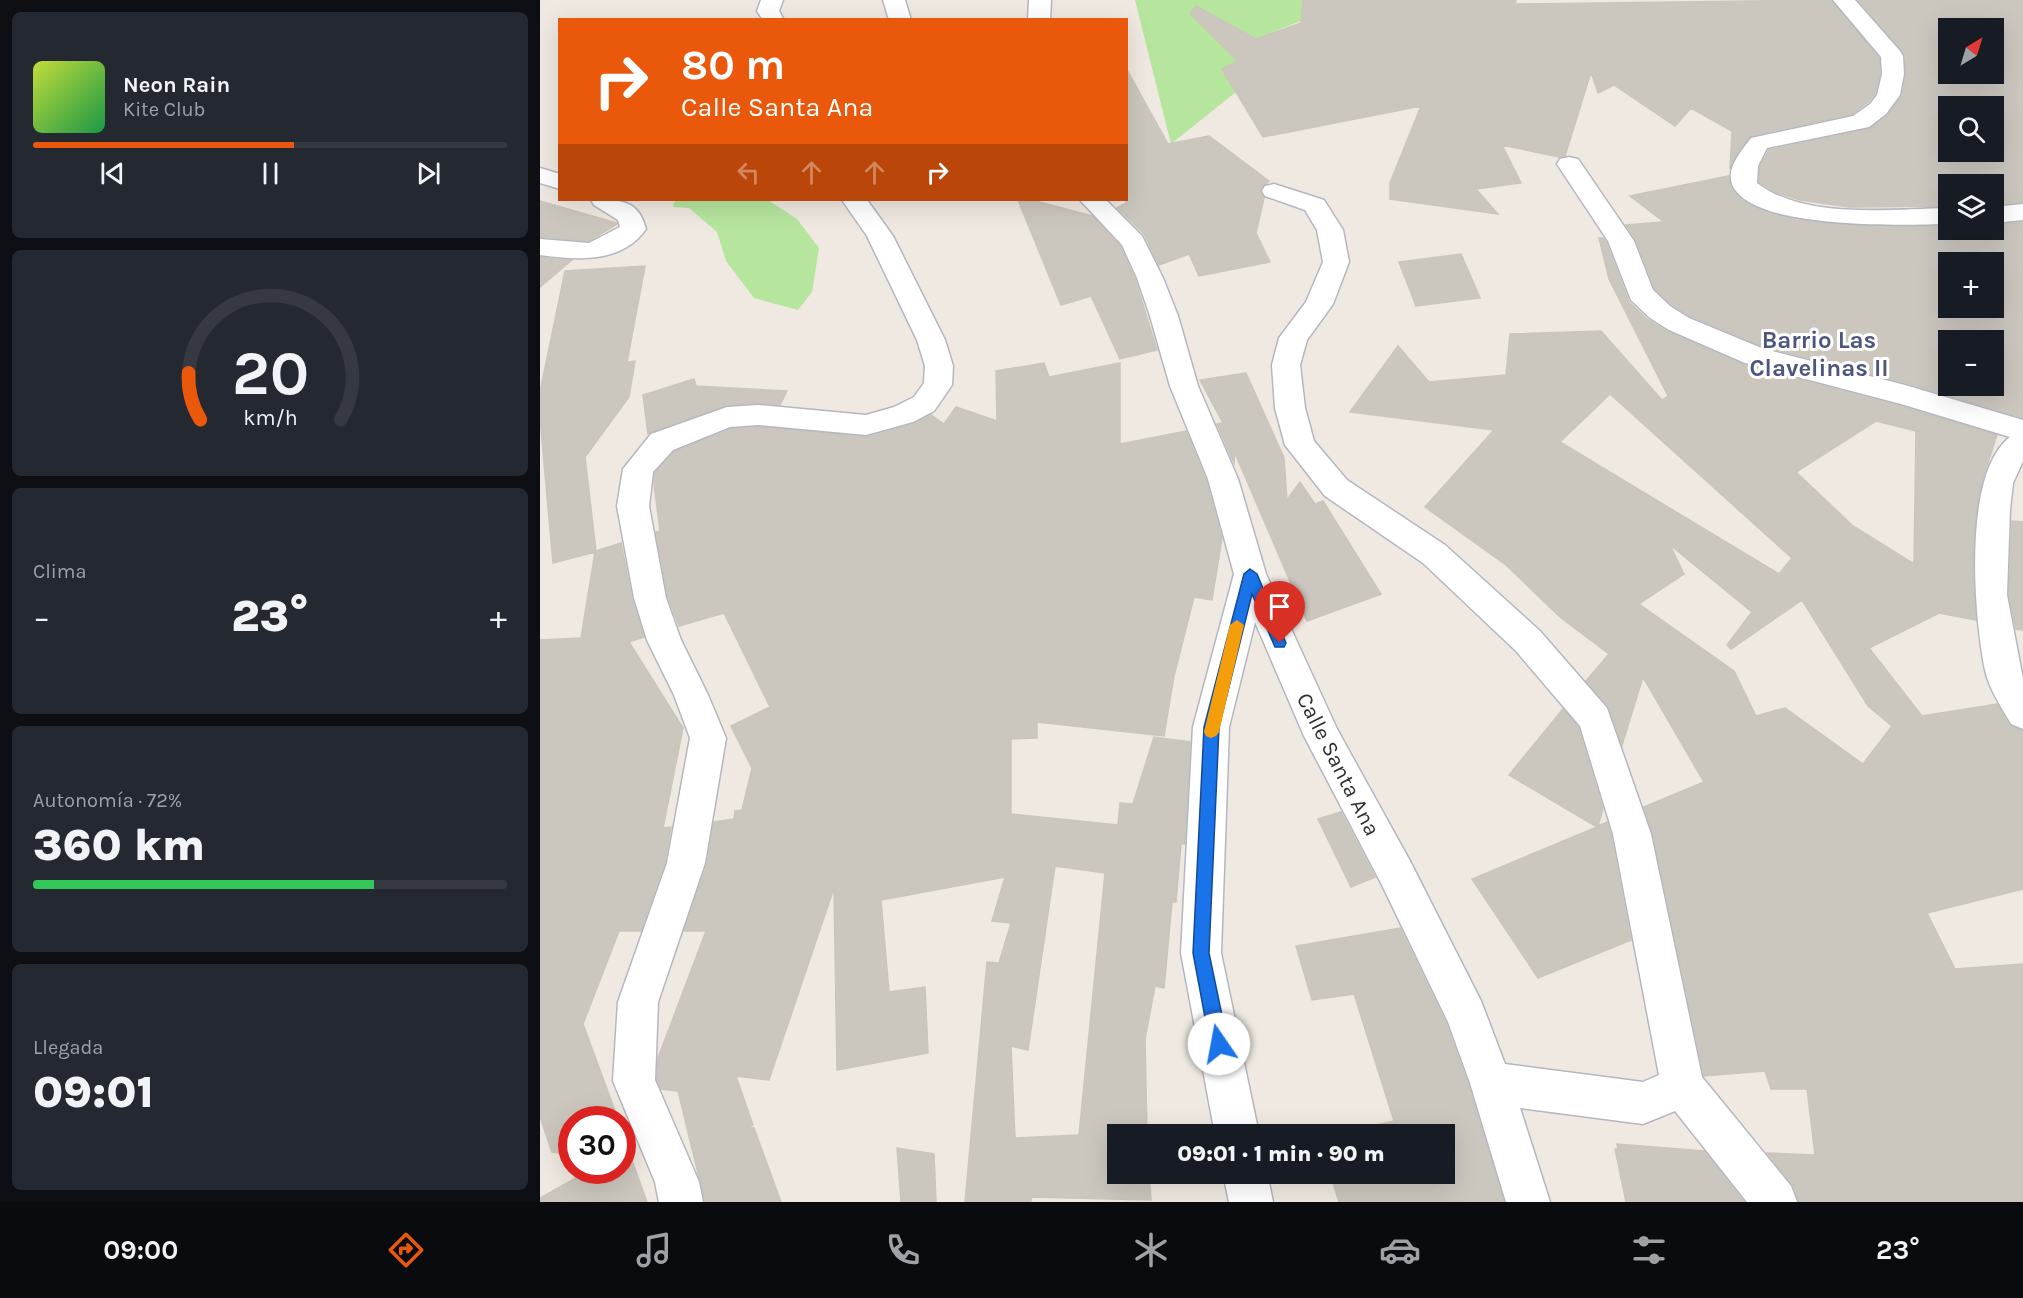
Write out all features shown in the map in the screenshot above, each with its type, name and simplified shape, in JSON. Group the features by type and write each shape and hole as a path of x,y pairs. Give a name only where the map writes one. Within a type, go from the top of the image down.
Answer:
{"street":[{"path":"772,0 768,11 773,18"},
{"path":"894,0 899,18"},
{"path":"1039,18 1040,0"},
{"path":"1844,0 1892,56 1893,74 1888,95 1878,109 1862,122 1759,143 1745,166 1743,180 1747,188 1774,203 1825,213 1843,216 1938,216"},
{"path":"1569,164 1621,241 1641,294 1660,312 1679,324 1755,356 1905,395 2023,430"},
{"path":"540,176 558,181"},
{"path":"1274,191 1315,205 1330,230 1336,262 1319,304 1293,338 1286,365 1290,408 1300,445 1336,488 1434,554 1528,641 1595,719 1632,834 1683,1087 1775,1202"},
{"path":"540,247 589,253 616,242 633,229 630,216 605,201"},
{"path":"681,1202 677,1182 634,1082 638,1002 686,863 708,738 692,695 664,640 650,598 633,506 638,469 662,442 727,417 758,415 866,425 903,415 924,404 938,385 939,366 931,340 880,236 856,201"},
{"name":"Calle Santa Ana","path":"1093,201 1133,242 1150,278 1164,316 1184,386 1223,479 1250,574 1322,736 1396,873 1466,1015 1491,1083 1528,1202"},
{"path":"2004,214 2023,212"},
{"path":"2023,442 2013,450 1998,483 1994,508 1991,595 2003,673 2023,714"},
{"path":"1235,1124 1201,953 1211,727 1250,574"},
{"path":"1491,1083 1642,1102 1683,1087"},
{"path":"1247,1184 1251,1202"}],"green space":[{"path":"1135,0 1317,0 1318,14 1256,39 1211,34 1238,61 1222,69 1236,92 1171,144"},
{"path":"675,201 770,201 797,219 819,248 812,292 798,310 754,298 726,261 717,232 689,208 673,207"}],"building":[{"path":"1303,0 1516,0 1515,4 1831,0 1879,58 1880,74 1875,94 1852,114 1751,136 1738,152 1730,169 1732,131 1691,108 1675,126 1614,85 1598,93 1591,72 1565,156 1559,157 1502,145 1521,183 1476,189 1498,214 1390,199 1390,183 1421,106 1263,137 1222,69 1238,61 1190,14 1196,6 1256,39 1301,23"},
{"path":"1858,0 2023,0 2023,202 2004,204 2004,174 1938,174 1938,206 1849,207 1800,200 1778,193 1759,182 1760,167 1769,150 1869,129 1888,115 1902,96 1906,74 1905,55"},
{"path":"1128,72 1168,144 1209,136 1269,181 1260,190 1264,198 1256,233 1270,262 1199,276 1189,254 1159,265 1144,234 1117,208 1128,201"},
{"path":"1729,176 1730,185 1744,201 1767,212 1797,220 1866,226 1938,226 1938,240 2004,240 2004,224 2023,222 2023,418 1949,396 2004,396 2004,330 1938,330 1938,393 1765,347 1690,316 1671,304 1655,289 1636,240 1626,225 1664,222 1630,196"},
{"path":"540,201 617,224 589,241 540,237"},
{"path":"1018,201 1036,201 1092,216 1120,246 1135,279 1157,350 1120,359 1091,296 1061,305"},
{"path":"1599,238 1603,238 1606,242 1629,302 1648,320 1668,332 1744,365 1900,406 1997,435 1982,481 1976,513 1973,547 1976,620 1939,613 1869,648 1922,716 1997,704 2009,725 2023,731 2023,889 1927,913 1955,969 2023,964 2023,1202 1799,1202 1793,1185 1767,1153 1815,1155 1807,1089 1771,1089 1765,1071 1704,1076 1653,834 1644,807 1704,782 1643,677 1622,745 1609,707 1586,681 1609,654 1561,618 1506,565 1425,507 1494,430 1350,412 1398,346 1429,382 1506,375 1510,334 1601,331 1662,400 1668,396 1609,279","holes":["1610,394 1792,558 1779,574 1560,442","1876,421 1916,431 1914,564 1853,526 1796,472","1670,545 1752,612 1727,645 1731,649 1802,600 1868,706 1892,726 1863,764 1785,708 1756,716 1734,671 1639,604 1684,574"]},
{"path":"1461,254 1480,298 1416,306 1399,262"},
{"path":"540,257 554,259 572,260 540,287"},
{"path":"645,266 627,362 635,361 629,397 585,457 596,551 621,543 632,599 644,637 629,642 683,728 663,828 671,827 665,862 641,931 619,931 583,1024 613,1106 558,1106 558,1153 552,1152 540,1117 540,640 581,638 595,552 553,563 540,418 540,392 565,271"},
{"path":"1044,363 1049,377 1120,363 1120,444 1186,431 1206,480 1222,538 1212,600 1194,597 1174,676 1164,736 1037,722 1037,738 1011,739 1011,814 1118,825 1120,803 1133,804 1154,737 1190,742 1185,844 1181,844 1176,902 1172,902 1164,988 1155,986 1145,1039 1147,1124 1107,1124 1107,1184 1150,1184 1151,1200 1031,1197 1031,1202 965,1202 987,962 999,963 1011,923 992,921 1005,877 881,900 889,992 925,987 928,1053 837,1070 834,888 769,1080 736,1076 753,1125 748,1127 754,1128 781,1202 705,1202 678,1091 661,1089 657,1080 658,1058 706,931 684,931 707,864 714,822 734,819 735,811 742,810 752,768 731,726 770,707 724,613 679,626 668,597 656,532 660,531 654,484 655,473 674,452 731,429 758,427 867,437 914,424 931,415 944,424 956,407 997,421 996,371","holes":["1055,866 1105,873 1079,1135 1015,1138 1011,1046 1028,1050"]},
{"path":"1246,373 1284,458 1287,500 1300,482 1315,504 1323,501 1381,594 1307,621 1235,453 1234,463 1217,424 1223,423 1200,380"},
{"path":"694,379 696,386 787,391 780,405 758,403 726,405 648,434 643,395"},
{"path":"2012,521 2023,522 2023,630 2016,629 2009,595"},
{"path":"1563,709 1578,727 1603,809 1598,826 1607,822 1611,835 1631,940 1538,978 1472,879 1597,827 1509,775"},
{"path":"1341,812 1375,877 1351,887 1318,819"},
{"path":"1400,928 1446,1023 1468,1084 1504,1202 1339,1202 1333,1184 1455,1184 1455,1124 1381,1124 1394,1121 1354,994 1312,1000 1296,946"},
{"path":"1617,1144 1704,1151 1744,1202 1626,1202 1615,1149 1618,1149"},
{"path":"897,1148 934,1154 936,1202 901,1202"},
{"path":"636,1172 647,1202 540,1202 540,1198 565,1184 636,1184"}],"slow traffic":[{"path":"1211,732 1237,625"}],"district":[{"name":"Barrio Las Clavelinas II","path":"1819,354"}],"route":[{"path":"1219,1044 1201,953 1211,727 1250,574 1280,643"}]}
